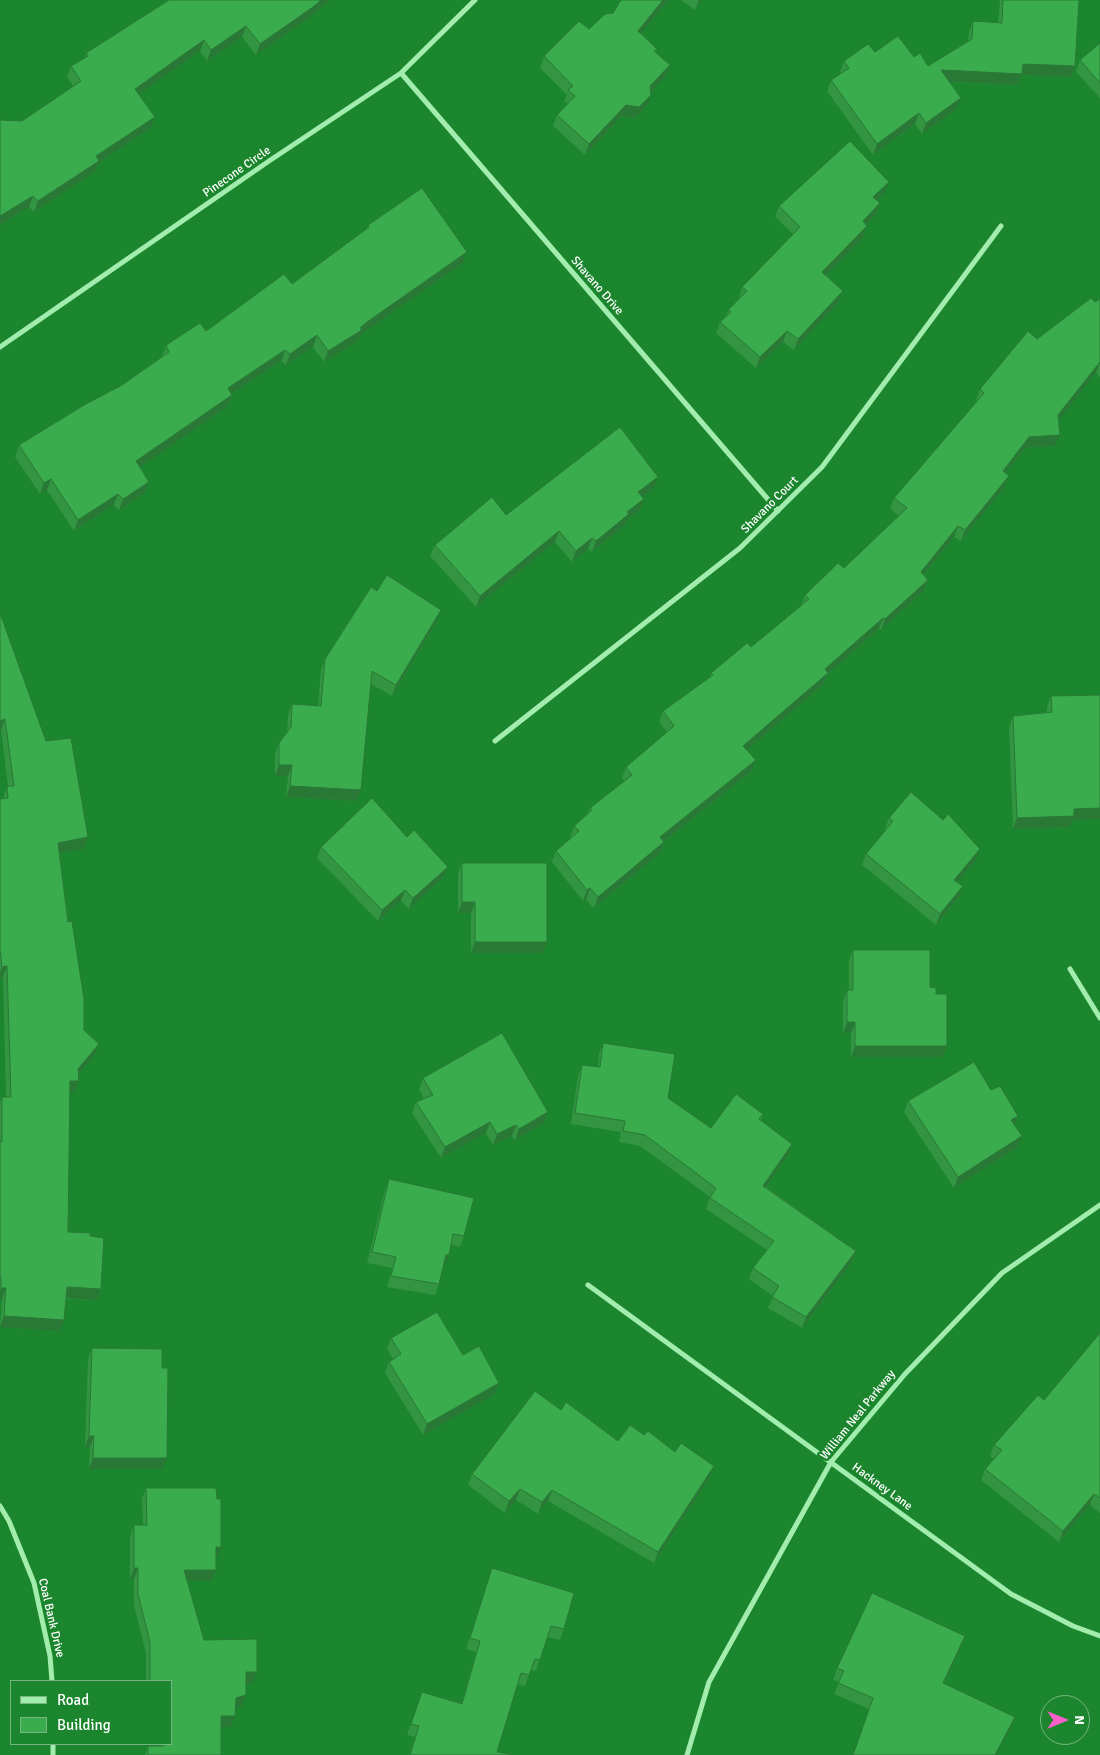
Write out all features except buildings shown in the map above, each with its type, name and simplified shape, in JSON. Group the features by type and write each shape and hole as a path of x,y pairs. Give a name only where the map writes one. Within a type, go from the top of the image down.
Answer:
{"street":[{"name":"Pinecone Circle","path":"0,347 269,161 401,74 475,0"},
{"name":"Shavano Drive","path":"401,74 778,511"},
{"name":"Shavano Court","path":"495,742 740,548 822,467 1001,226"},
{"path":"1070,969 1100,1018"},
{"name":"William Neal Parkway","path":"687,1755 709,1682 831,1462 905,1374 1002,1273 1100,1206"},
{"name":"Hackney Lane","path":"588,1285 1011,1594 1073,1626 1100,1636"},
{"name":"Coal Bank Drive","path":"0,1506 9,1521 34,1583 50,1656 52,1680"}]}
